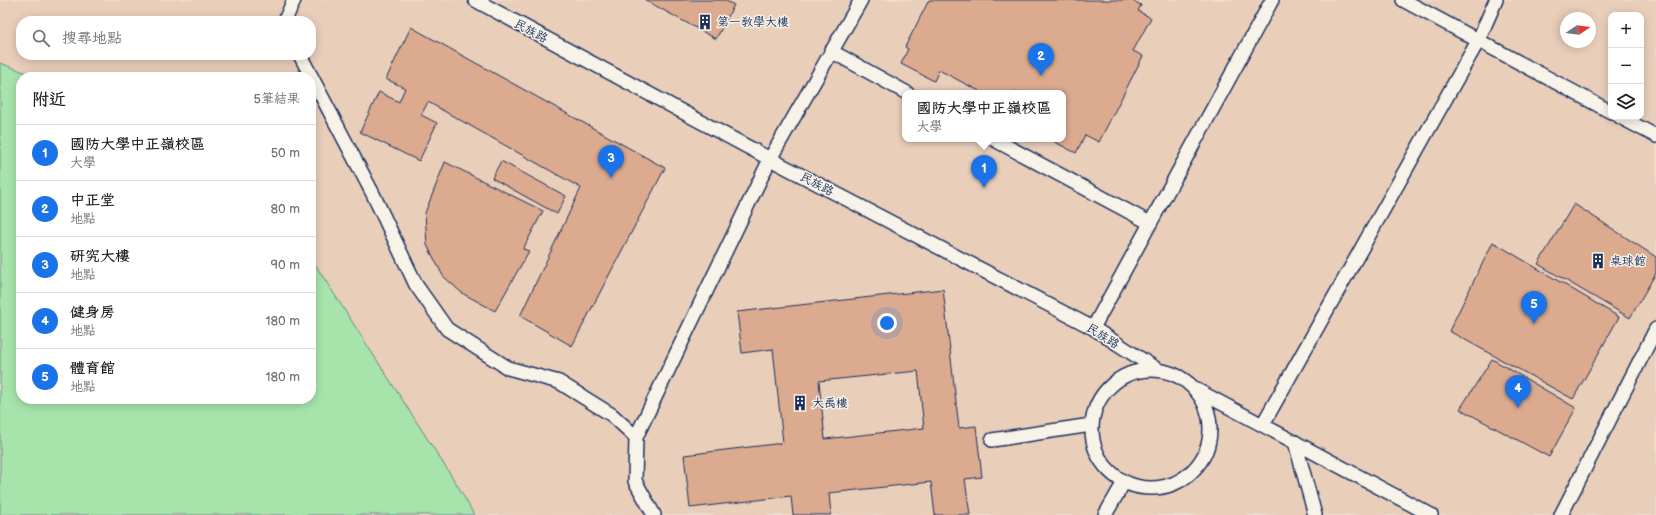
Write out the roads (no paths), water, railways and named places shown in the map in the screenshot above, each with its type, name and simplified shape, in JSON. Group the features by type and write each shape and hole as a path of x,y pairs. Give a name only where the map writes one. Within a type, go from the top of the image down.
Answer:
{"lane":[{"path":"287,16 294,0"},
{"name":"民族路","path":"475,0 770,159 1092,328 1158,370"},
{"path":"654,515 635,481 636,437 770,159 831,50 861,0"},
{"path":"1092,328 1272,0"},
{"path":"1403,0 1608,110"},
{"path":"1263,424 1478,41 1496,0"},
{"path":"831,50 902,90"},
{"path":"303,60 309,72"},
{"path":"316,85 373,194 416,285 447,329 508,368 559,382 612,415 636,437"},
{"path":"1626,120 1656,136"},
{"path":"999,142 1150,223"},
{"path":"1561,515 1656,330"},
{"path":"1195,389 1206,407 1210,427 1207,447 1198,465 1183,479 1164,487 1144,488 1124,482 1110,472 1099,458 1093,442 1091,425 1096,406 1106,390 1121,378 1138,370 1158,370 1172,373 1195,389 1431,515"},
{"path":"992,440 1091,425"},
{"path":"1295,442 1315,515"},
{"path":"1105,515 1124,482"}],"place":[{"name":"第一教學大樓","path":"705,22"},
{"name":"中正堂","path":"1041,76"},
{"name":"研究大樓","path":"611,178"},
{"name":"國防大學中正嶺校區","path":"984,188"},
{"name":"桌球館","path":"1598,261"},
{"name":"體育館","path":"1534,324"},
{"name":"大禹樓","path":"800,403"},
{"name":"健身房","path":"1518,408"}]}
